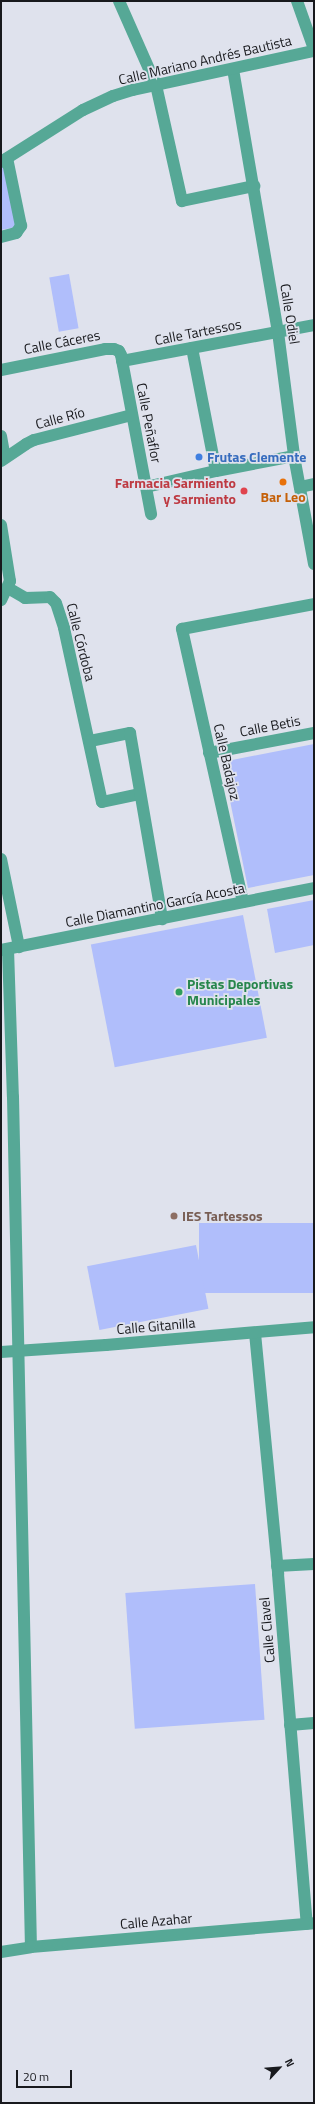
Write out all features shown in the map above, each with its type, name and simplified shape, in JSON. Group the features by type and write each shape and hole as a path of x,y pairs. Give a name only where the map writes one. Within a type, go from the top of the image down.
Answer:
{"street":[{"path":"119,1 156,85 182,201 254,186"},
{"path":"296,1 314,50"},
{"name":"Calle Mariano Andrés Bautista","path":"4,160 83,110 113,96 133,90 314,50"},
{"name":"Calle Odiel","path":"233,69 278,332 294,456 314,564"},
{"path":"1,237 16,233 21,226 4,160"},
{"name":"Calle Tartessos","path":"122,361 314,324"},
{"name":"Calle Cáceres","path":"1,370 109,348 118,351 122,361"},
{"path":"192,348 216,471"},
{"name":"Calle Peñaflor","path":"122,361 151,514"},
{"name":"Calle Río","path":"3,460 34,440 132,415"},
{"path":"1,436 3,460"},
{"path":"146,487 216,471 294,456"},
{"path":"300,487 314,484"},
{"path":"1,525 10,574 8,588 1,600"},
{"name":"Calle Córdoba","path":"8,588 25,598 50,597 56,602 90,741 102,802 140,794"},
{"name":"Calle Badajoz","path":"243,902 182,628 314,604"},
{"path":"90,741 130,733 162,919"},
{"name":"Calle Betis","path":"209,754 314,733"},
{"path":"1,859 9,949 31,1947"},
{"name":"Calle Diamantino García Acosta","path":"9,949 314,888"},
{"name":"Calle Gitanilla","path":"1,1352 18,1352 314,1327"},
{"name":"Calle Clavel","path":"255,1333 290,1725 310,1924"},
{"path":"277,1566 314,1564"},
{"path":"290,1725 314,1723"},
{"name":"Calle Azahar","path":"1,1952 31,1947 310,1924"}],"shaded area":[{"path":"3,165 16,227 1,230 1,167"},
{"path":"69,274 79,328 59,332 49,277"},
{"path":"314,744 314,875 248,888 222,762"},
{"path":"314,900 314,945 275,953 267,909"},
{"name":"Pistas Deportivas Municipales","path":"243,915 267,1038 115,1067 91,945"},
{"path":"199,1223 314,1223 314,1293 199,1293"},
{"path":"196,1245 208,1309 99,1330 87,1266"},
{"path":"255,1584 264,1720 135,1729 125,1593"}],"place":[{"name":"Frutas Clemente","path":"199,457"},
{"name":"Bar Leo","path":"283,482"},
{"name":"Farmacia Sarmiento y Sarmiento","path":"244,491"},
{"name":"Pistas Deportivas Municipales","path":"179,992"},
{"name":"IES Tartessos","path":"174,1216"}]}
